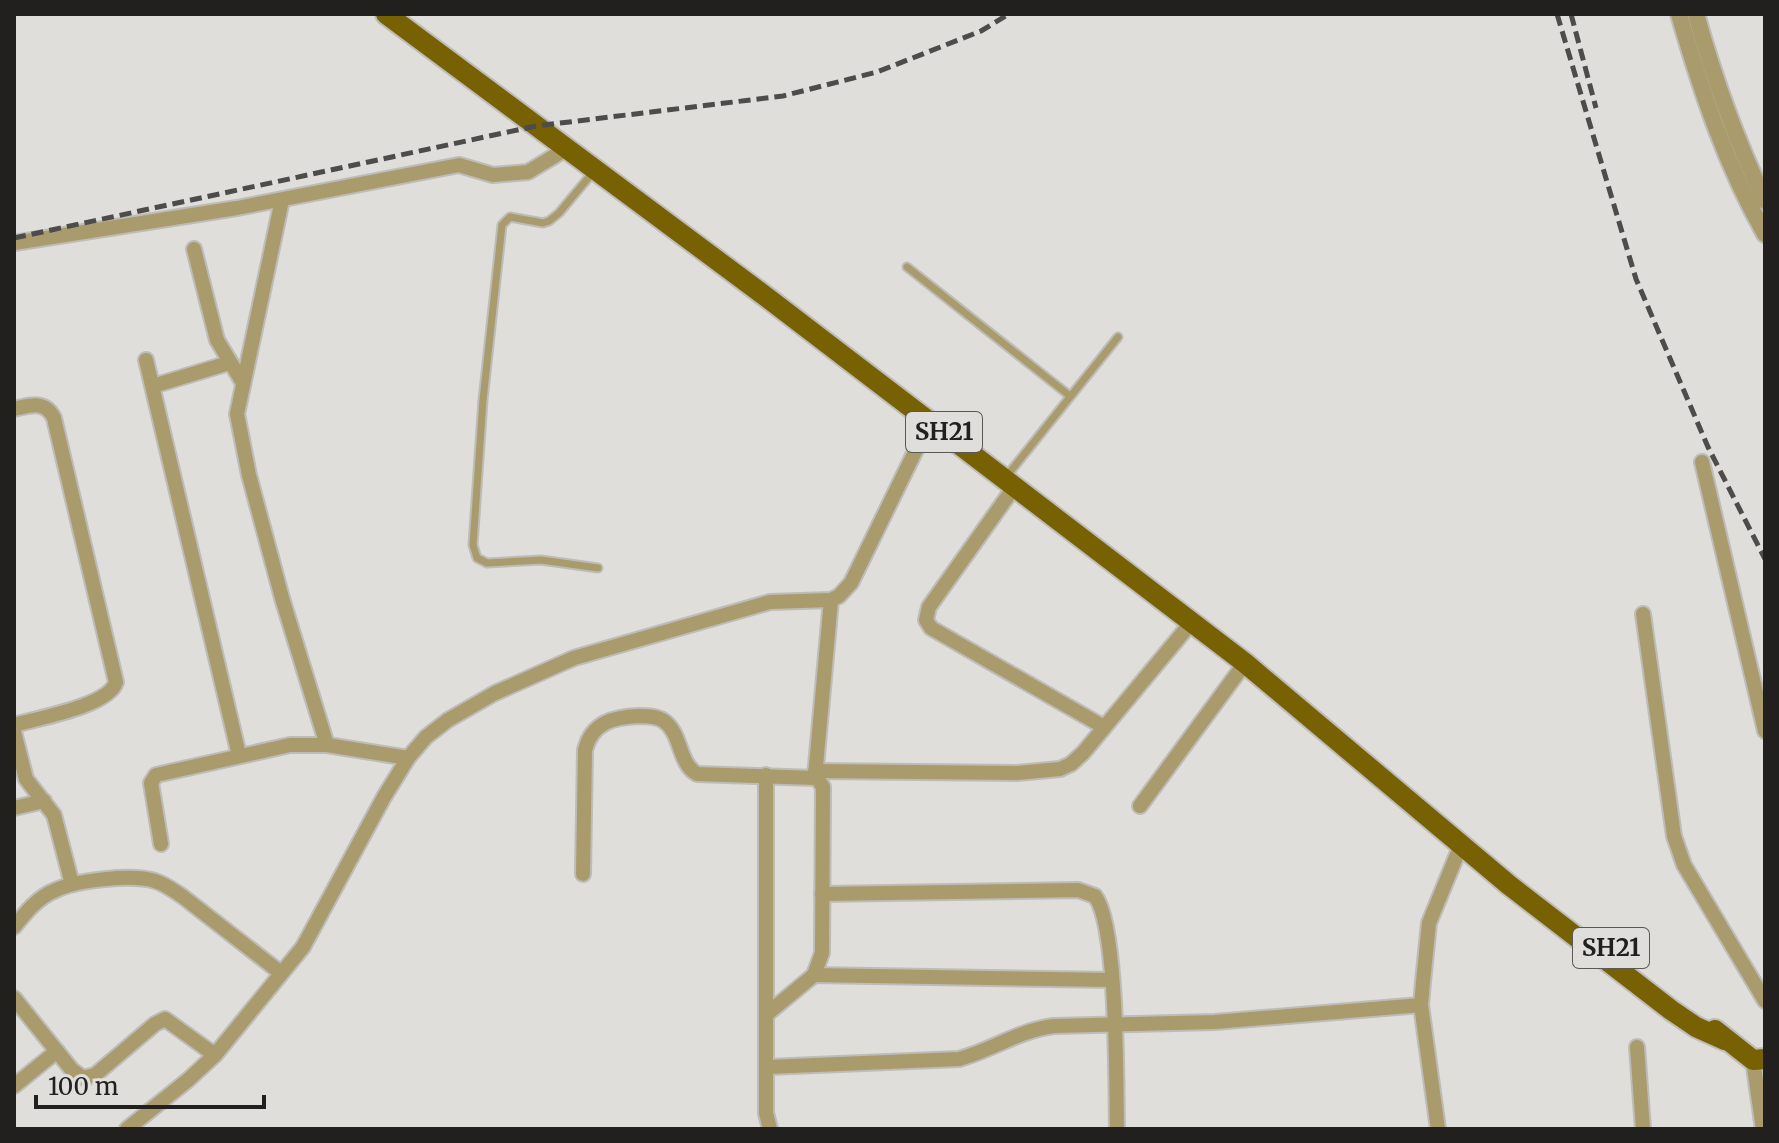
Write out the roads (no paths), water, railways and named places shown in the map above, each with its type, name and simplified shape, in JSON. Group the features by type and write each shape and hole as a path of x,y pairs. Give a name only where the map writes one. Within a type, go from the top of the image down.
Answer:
{"main road":[{"name":"SH21","path":"396,16 594,171 765,296 1245,663 1509,885 1671,1010 1696,1027 1759,1060"}],"street":[{"path":"1679,14 1708,111 1744,198 1765,234"},
{"path":"1696,14 1713,77 1732,130 1765,201"},
{"path":"14,243 282,200 459,165 493,175 528,172 566,149"},
{"path":"282,200 237,414 249,475 282,598 327,745"},
{"path":"194,249 217,340 243,383"},
{"path":"146,360 239,755"},
{"path":"153,386 229,363"},
{"path":"14,409 42,405 50,410 54,418 116,682 114,689 99,700 14,725"},
{"path":"127,1129 215,1055 303,947 384,797 408,758 426,737 448,720 495,693 574,658 770,602 831,600 839,596 851,583 930,421"},
{"path":"1702,462 1765,731"},
{"path":"1010,483 929,607 926,620 931,628 1104,727"},
{"path":"767,1014 814,975 822,953 823,787 815,774 831,600"},
{"path":"1643,614 1674,836 1684,865 1765,1001"},
{"path":"583,874 585,750 591,735 604,722 622,717 657,717 670,727 687,766 697,774 1017,773 1060,769 1076,760 1191,623"},
{"path":"1140,806 1245,663"},
{"path":"14,732 26,779 54,815 72,884"},
{"path":"161,844 152,778 290,745 327,745 408,758"},
{"path":"766,775 766,1113 770,1129"},
{"path":"14,808 44,801"},
{"path":"1438,1129 1421,1005 1429,923 1461,845"},
{"path":"14,927 41,898 72,884 131,878 157,881 182,896 281,973"},
{"path":"822,894 1078,890 1095,896 1104,913 1112,980 1117,1129"},
{"path":"814,975 1112,980"},
{"path":"14,998 78,1076 88,1078 165,1019 215,1055"},
{"path":"768,1067 959,1059 1040,1028 1215,1022 1421,1005"},
{"path":"1637,1047 1643,1129"},
{"path":"14,1086 57,1051"},
{"path":"1759,1060 1763,1129"}],"lane":[{"path":"594,171 554,218 543,223 510,217 502,225 483,400 473,545 477,558 487,563 541,560 598,568"},
{"path":"907,267 1070,396"},
{"path":"1010,483 1070,396 1118,337"}],"railway":[{"path":"14,238 536,126 783,96 877,72 981,31 1009,14"},
{"path":"1557,14 1636,279 1708,447 1765,559"},
{"path":"1571,14 1596,108"}]}
